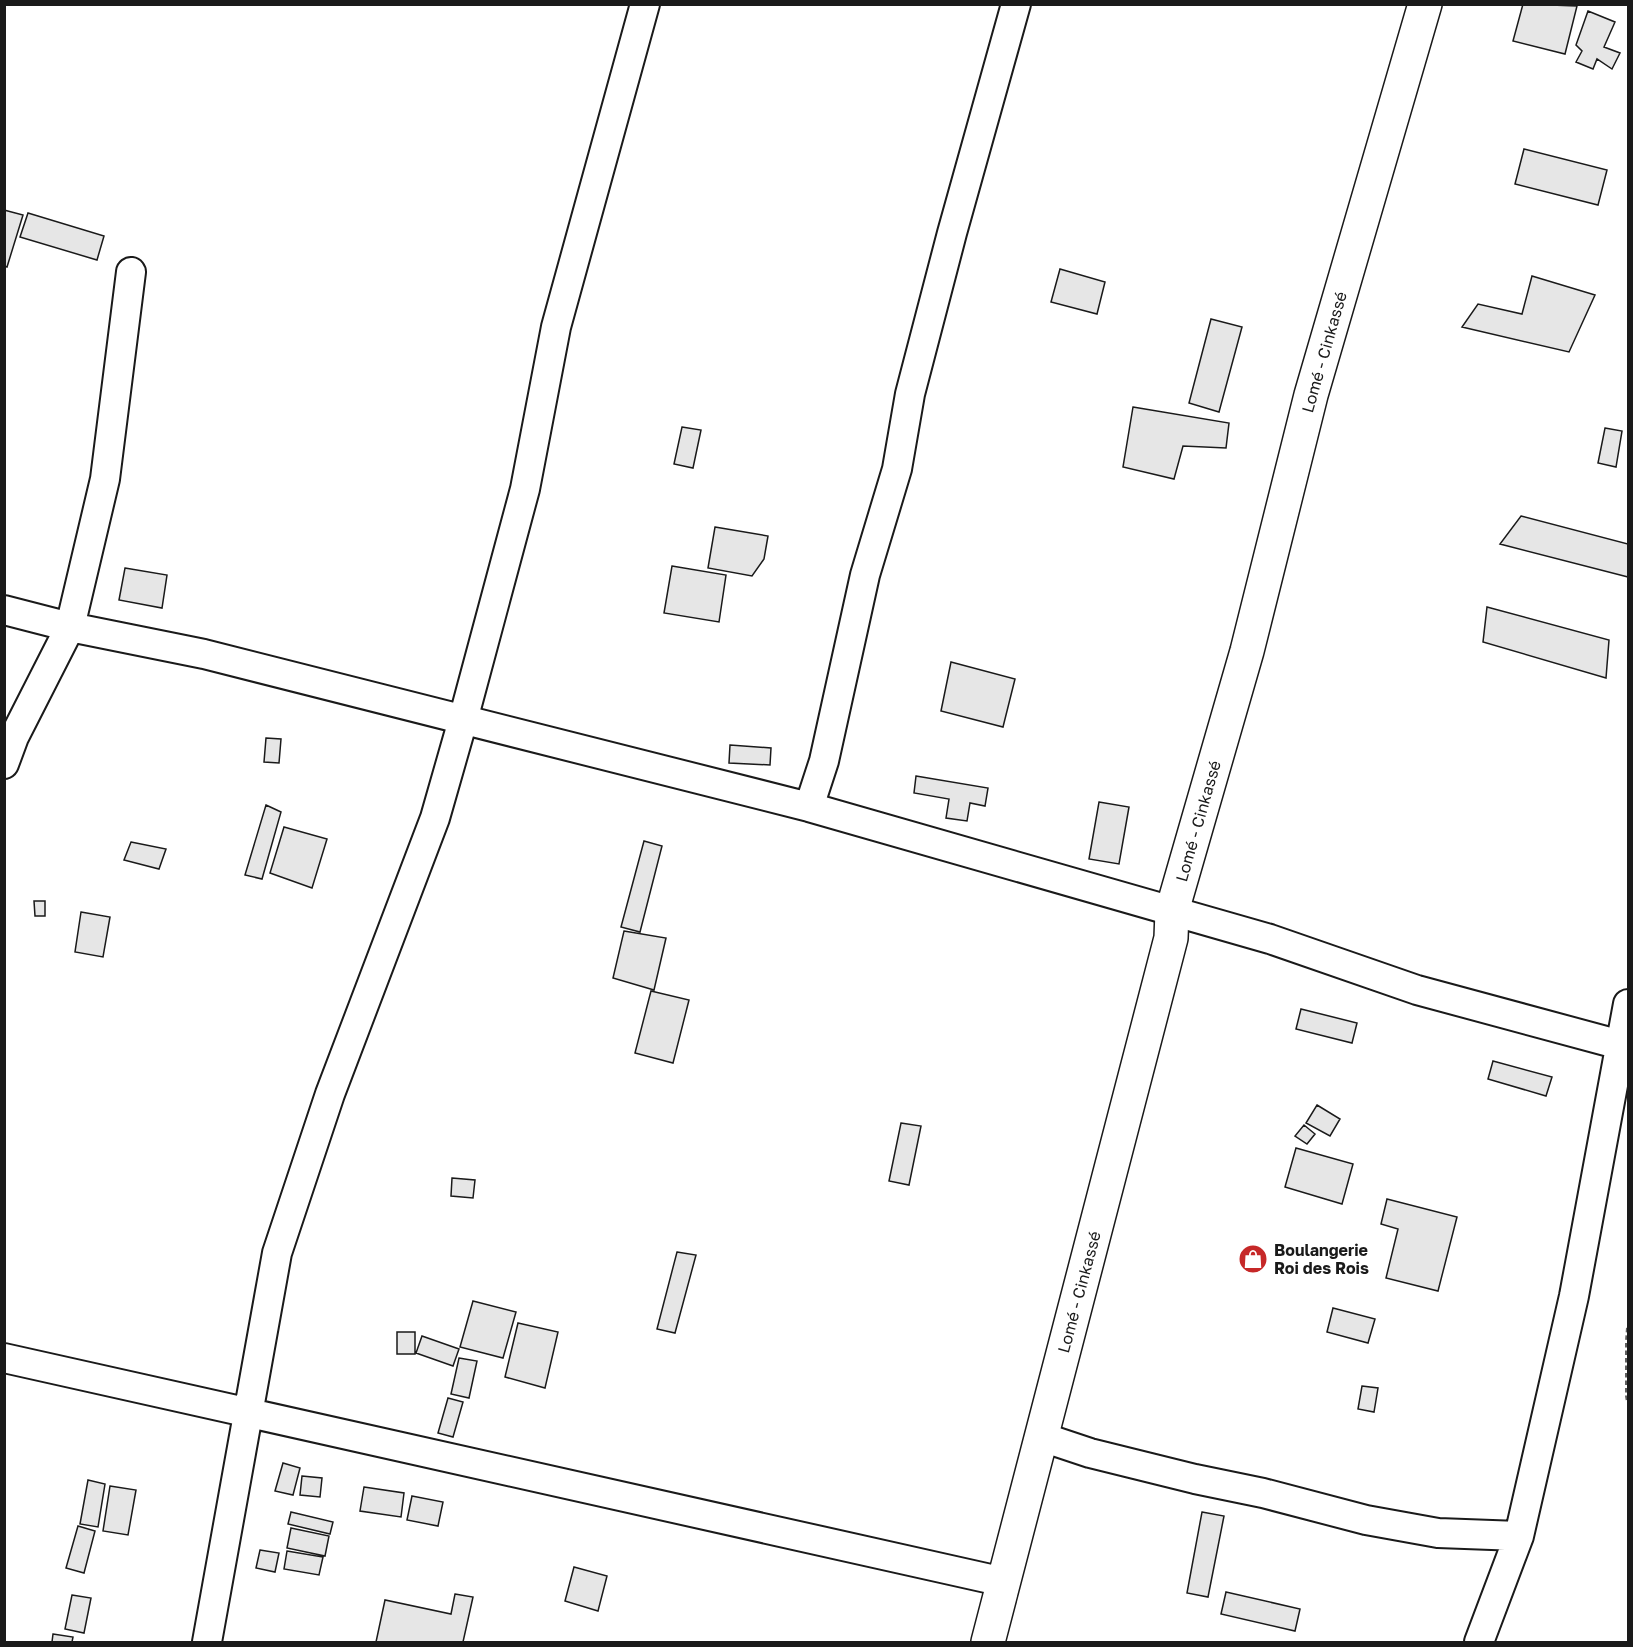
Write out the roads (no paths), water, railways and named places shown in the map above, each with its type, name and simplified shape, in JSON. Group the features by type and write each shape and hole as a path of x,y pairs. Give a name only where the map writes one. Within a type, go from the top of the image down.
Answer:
{"highway":[{"name":"Lomé - Cinkassé","path":"988,1642 1171,938 1172,911 1247,651 1311,395 1425,4"}],"street":[{"path":"207,1642 277,1253 330,1094 435,818 464,720 525,489 556,327 645,4"},
{"path":"809,807 824,761 865,575 897,469 910,394 1016,4"},
{"path":"4,764 14,737 70,627 105,479 131,272"},
{"path":"4,610 70,627 204,654 809,807 1270,939 1417,990 1624,1047"},
{"path":"1479,1642 1519,1536 1574,1296 1624,1047 1629,1004"},
{"path":"4,1358 1004,1582"},
{"path":"1042,1437 1090,1453 1263,1493 1366,1520 1438,1533 1519,1536"}],"place":[{"name":"Boulangerie Roi des Rois","path":"1253,1259"}]}
